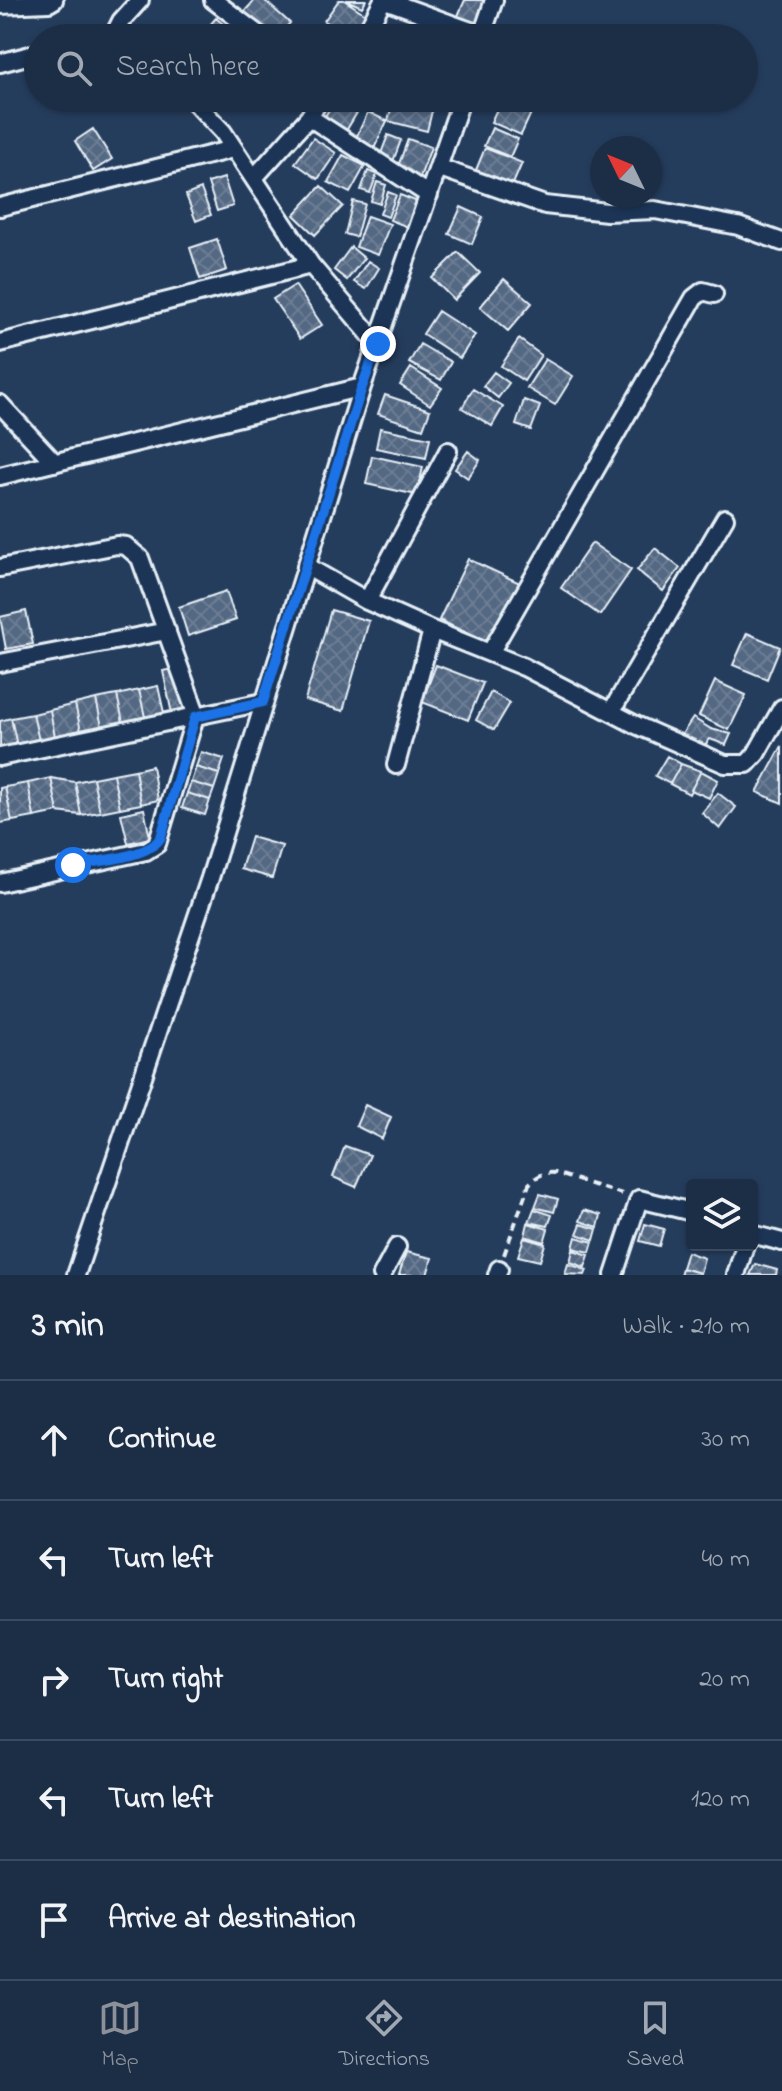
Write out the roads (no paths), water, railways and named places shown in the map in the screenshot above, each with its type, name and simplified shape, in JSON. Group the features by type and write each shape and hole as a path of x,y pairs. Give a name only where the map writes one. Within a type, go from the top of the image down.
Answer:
{"street":[{"path":"0,5 49,3 54,0"},
{"path":"119,24 140,0"},
{"path":"213,0 245,24"},
{"path":"371,24 384,0 448,24"},
{"path":"486,24 494,0"},
{"path":"0,63 24,57"},
{"path":"204,112 223,132 311,265 378,344"},
{"path":"254,178 312,112"},
{"path":"76,1275 205,892 362,387 458,112"},
{"path":"309,117 429,195"},
{"path":"0,207 233,149"},
{"path":"440,168 545,205 607,212 655,210 738,226 782,242"},
{"path":"1,340 311,265"},
{"path":"490,653 694,298 703,291 714,294"},
{"path":"0,476 362,387"},
{"path":"0,404 55,463"},
{"path":"367,601 448,451"},
{"path":"611,712 725,518"},
{"path":"0,568 117,545 126,546 140,558 196,716 157,844 146,851 0,883"},
{"path":"306,566 367,601 524,667 611,712 725,764 747,764 782,708"},
{"path":"396,765 432,630"},
{"path":"0,663 167,631"},
{"path":"0,757 263,702"},
{"path":"614,1275 639,1199 686,1211"},
{"path":"758,1236 782,1242"},
{"path":"382,1275 397,1247"},
{"path":"736,1275 743,1251"}]}
